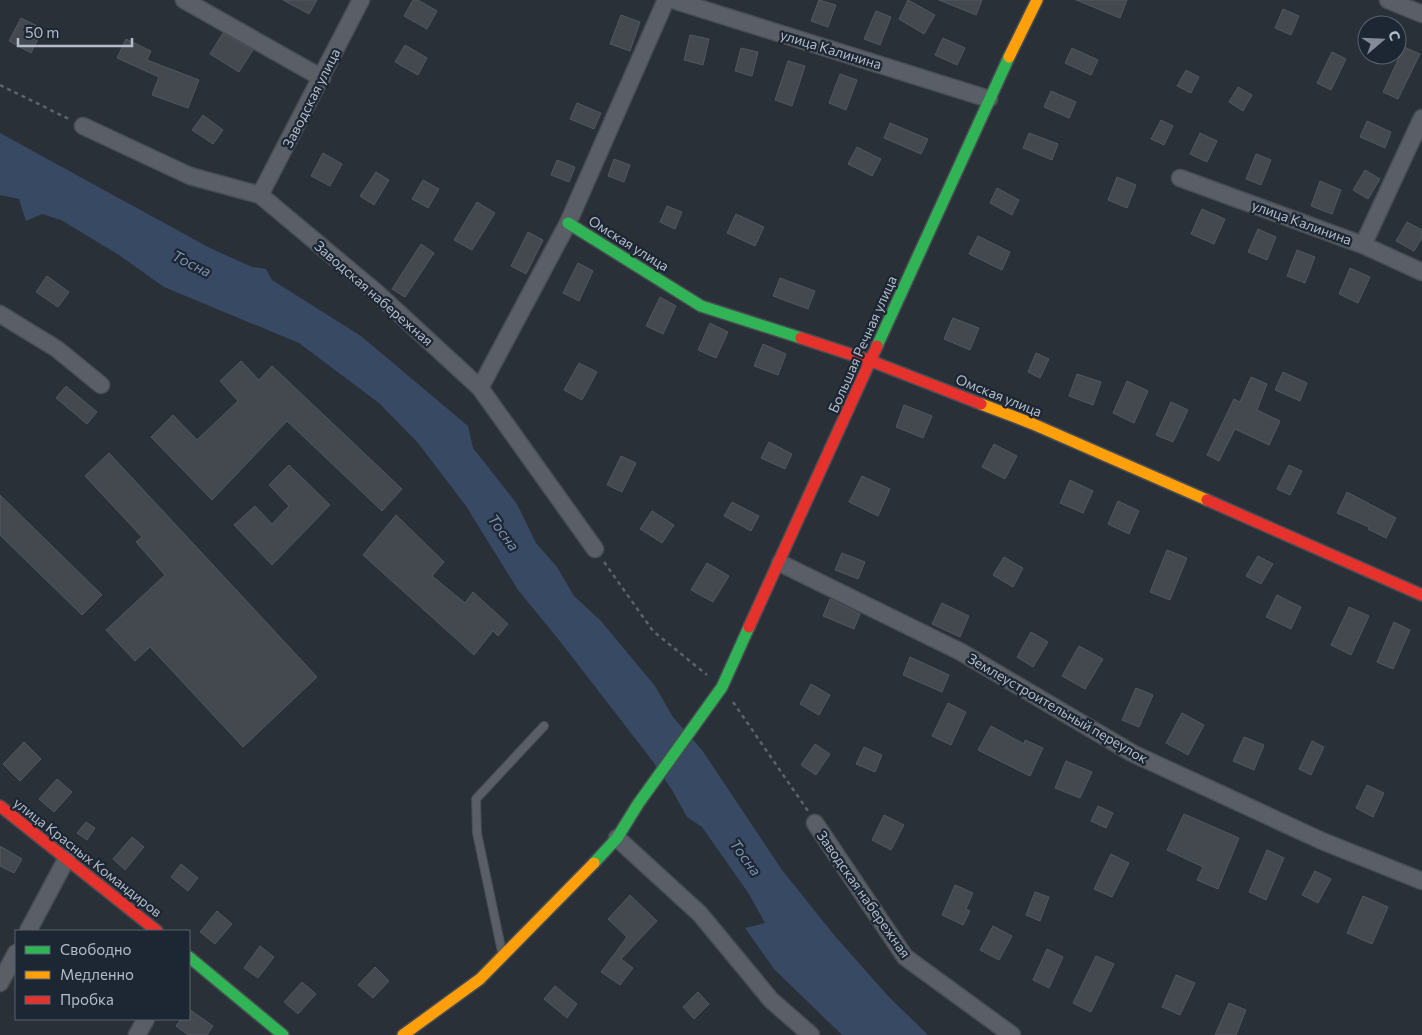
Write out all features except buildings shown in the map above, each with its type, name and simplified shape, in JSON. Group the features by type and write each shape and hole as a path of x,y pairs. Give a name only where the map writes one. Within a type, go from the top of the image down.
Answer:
{"street":[{"path":"184,0 322,78"},
{"name":"Заводская улица","path":"260,195 361,0"},
{"path":"480,388 568,223 666,0"},
{"name":"улица Калинина","path":"673,0 989,99"},
{"name":"Большая Речная улица","path":"403,1035 480,979 551,909 617,838 638,804 714,701 780,563 989,99 1036,0"},
{"path":"1388,0 1422,14"},
{"path":"1363,245 1422,118"},
{"name":"Заводская набережная","path":"83,126 190,176 260,195 377,293 480,388 595,550"},
{"name":"улица Калинина","path":"1180,178 1363,245 1422,272"},
{"name":"Омская улица","path":"568,223 701,306 871,361 1033,424 1422,595"},
{"path":"0,314 57,349 101,385"},
{"name":"Землеустроительный переулок","path":"780,563 961,652 1132,753 1322,841 1422,881"},
{"name":"улица Красных Командиров","path":"0,806 156,930"},
{"name":"Заводская набережная","path":"816,823 905,957 1012,1035"},
{"path":"617,838 700,914 771,1000 811,1035"},
{"path":"29,930 66,858"},
{"path":"0,983 15,955"},
{"path":"190,958 283,1035"},
{"path":"137,1035 145,1020"}],"lane":[{"path":"502,957 477,832 476,798 544,726"}],"path":[{"path":"0,85 83,126"}],"water":[{"name":"Тосна","path":"0,133 208,247 252,267 266,269 272,280 361,336 468,426 473,448 517,504 536,543 557,567 574,596 601,621 655,686 673,717 702,750 782,870 834,935 889,997 928,1035 842,1035 774,969 745,928 765,923 749,894 702,827 687,817 651,759 518,590 466,506 418,443 379,403 299,343 164,287 119,255 61,220 42,214 26,221 19,199 0,195"}],"traffic: fast":[{"path":"877,346 1009,57"},
{"path":"568,223 701,306 801,338"},
{"path":"594,863 617,838 638,804 722,687 749,627"},
{"path":"190,958 283,1035"}],"traffic: slow":[{"path":"1009,57 1037,0"},
{"path":"981,404 1033,424 1207,500"},
{"path":"403,1035 480,979 594,863"}],"traffic: jam":[{"path":"801,338 871,361 981,404"},
{"path":"749,627 877,346"},
{"path":"1207,500 1422,595"},
{"path":"0,806 156,930"}]}
